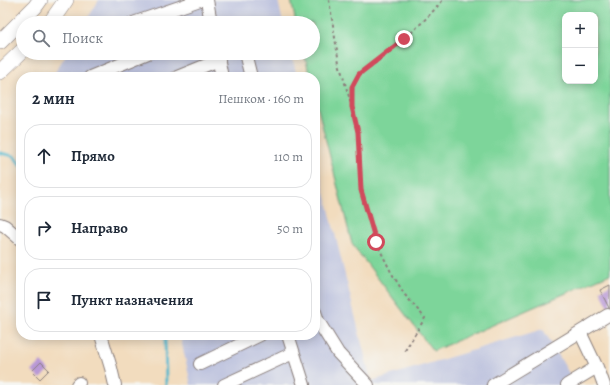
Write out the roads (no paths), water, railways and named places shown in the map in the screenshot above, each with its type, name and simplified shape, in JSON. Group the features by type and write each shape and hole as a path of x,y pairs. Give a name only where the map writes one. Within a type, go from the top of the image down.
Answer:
{"main road":[{"path":"25,16 40,0"},
{"path":"55,16 66,0"},
{"path":"0,42 16,26"},
{"path":"0,72 16,57"}],"street":[{"path":"153,16 200,0"},
{"path":"207,0 210,16"},
{"path":"102,72 131,60"},
{"path":"187,72 210,60"},
{"path":"219,60 221,72"},
{"path":"247,60 250,72"},
{"path":"0,224 5,226 16,236"},
{"path":"493,385 608,315"},
{"path":"320,324 338,353 368,385"},
{"path":"580,332 604,385"},
{"path":"103,340 115,385"},
{"path":"200,364 250,340"},
{"path":"289,340 302,384"},
{"path":"224,385 293,353"},
{"path":"567,385 597,367"}],"waterway":[{"path":"0,153 14,156 16,159"},
{"path":"165,340 166,385"}]}
